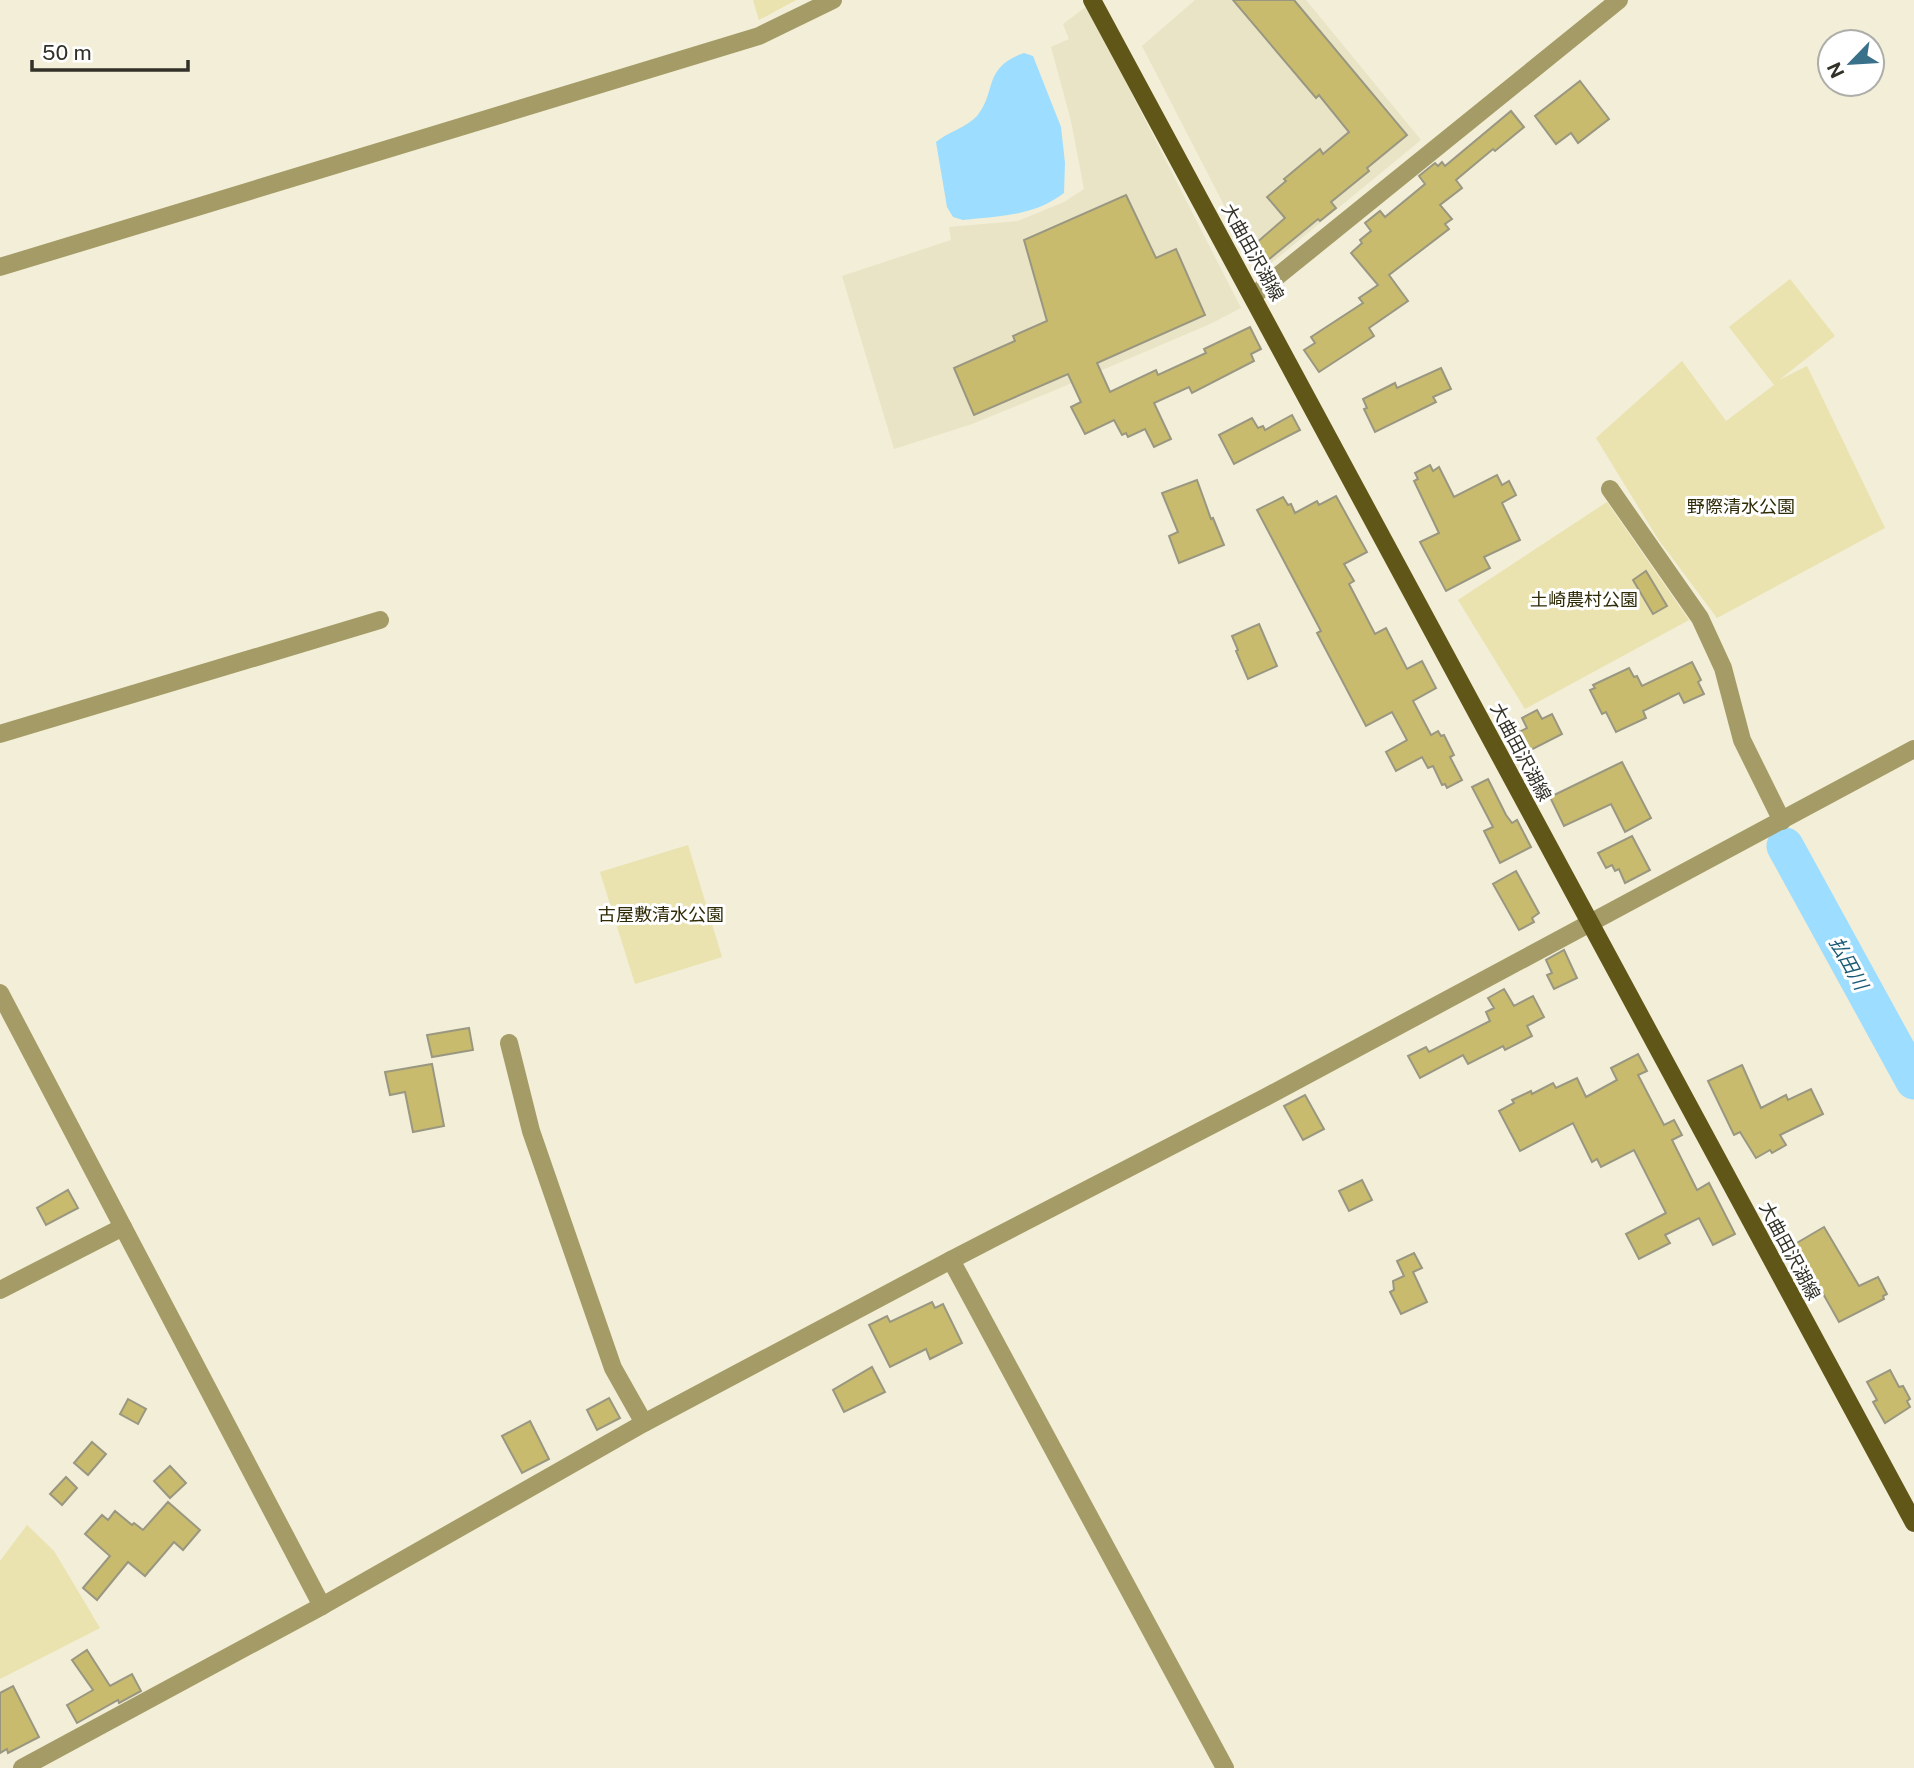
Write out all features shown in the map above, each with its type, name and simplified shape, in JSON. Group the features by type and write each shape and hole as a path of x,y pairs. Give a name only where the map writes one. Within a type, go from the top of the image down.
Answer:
{"main road":[{"name":"大曲田沢湖線","path":"1092,0 1914,1523"}],"street":[{"path":"0,267 759,36 833,0"},
{"path":"1253,296 1619,0"},
{"path":"1610,489 1700,618 1723,668 1742,740 1782,821"},
{"path":"0,734 380,620"},
{"path":"22,1768 322,1606 644,1423 1278,1090 1914,749"},
{"path":"0,993 322,1606"},
{"path":"509,1043 531,1131 613,1368 644,1423"},
{"path":"0,1290 123,1227"},
{"path":"951,1260 1225,1768"}],"shaded area":[{"path":"1195,0 1306,0 1421,140 1259,273 1142,46"},
{"path":"1087,6 1241,308 1210,324 972,424 894,449 842,276 951,240 949,227 1018,221 1064,202 1084,189 1071,121 1051,47 1069,39 1063,24"}],"green space":[{"path":"753,0 796,0 759,20"},
{"name":"野際清水公園","path":"1790,279 1835,336 1779,380 1807,366 1885,528 1717,618 1658,539 1596,438 1682,361 1726,421 1774,385 1729,327"},
{"name":"土崎農村公園","path":"1607,502 1689,620 1525,709 1458,600"},
{"name":"古屋敷清水公園","path":"688,845 722,957 635,984 600,872"},
{"path":"27,1525 54,1551 100,1628 0,1679 0,1561"}],"water":[{"path":"1024,53 1033,56 1061,127 1065,163 1064,193 1053,201 1016,214 963,220 953,217 947,207 936,142 977,116 996,73 1011,59"}],"building":[{"path":"1233,0 1294,0 1407,135 1331,202 1336,208 1320,221 1318,219 1268,260 1255,244 1285,218 1267,197 1320,149 1323,154 1349,132 1319,95 1316,98"},
{"path":"1580,81 1609,119 1578,143 1571,133 1556,144 1535,116"},
{"path":"1511,111 1524,127 1456,180 1462,188 1440,205 1452,219 1445,224 1449,229 1389,275 1408,301 1369,328 1374,336 1319,372 1304,350 1315,343 1311,337 1363,303 1359,298 1378,285 1351,253 1371,231 1365,223 1380,211 1385,217 1425,184 1419,176 1435,163 1438,166 1442,162 1445,166"},
{"path":"1126,195 1156,258 1176,249 1205,315 1097,363 1110,392 1156,370 1158,375 1206,353 1204,349 1250,327 1261,349 1251,354 1254,361 1192,393 1189,387 1154,403 1171,439 1154,447 1145,429 1128,437 1126,433 1122,435 1114,420 1085,434 1071,407 1081,402 1068,374 974,415 954,368 1015,341 1013,336 1047,321 1024,240"},
{"path":"1441,368 1451,389 1433,397 1436,402 1375,432 1364,409 1367,408 1363,399 1395,383 1397,388"},
{"path":"1292,415 1300,430 1234,464 1219,435 1252,418 1258,428 1263,426 1265,430"},
{"path":"1430,465 1433,471 1439,467 1454,497 1497,475 1502,485 1509,481 1516,495 1502,503 1520,540 1484,557 1490,568 1446,591 1420,542 1439,533 1414,481 1418,479 1415,473"},
{"path":"1197,480 1224,545 1179,563 1169,536 1178,532 1162,493"},
{"path":"1336,496 1367,552 1344,564 1354,581 1349,584 1375,634 1386,628 1407,669 1422,661 1436,688 1413,701 1431,735 1438,731 1441,736 1444,735 1454,755 1450,757 1462,780 1447,788 1445,784 1442,785 1433,766 1428,768 1422,757 1396,771 1386,752 1407,740 1392,712 1366,726 1317,633 1321,631 1257,510 1283,497 1288,505 1291,504 1295,513 1317,501 1319,505"},
{"path":"1646,571 1667,606 1653,614 1633,580"},
{"path":"1259,624 1277,666 1248,679 1232,636"},
{"path":"1692,662 1701,680 1698,682 1704,694 1684,703 1679,693 1643,711 1646,718 1616,732 1606,712 1602,714 1590,690 1595,688 1593,685 1629,668 1642,686"},
{"path":"1537,710 1542,719 1552,714 1562,734 1523,754 1513,735 1527,728 1522,718"},
{"path":"1622,762 1651,818 1625,832 1611,804 1564,826 1550,797"},
{"path":"1488,779 1506,815 1512,823 1517,820 1531,847 1500,863 1484,831 1493,827 1472,787"},
{"path":"1632,836 1650,870 1625,883 1619,869 1615,871 1612,865 1606,868 1598,853"},
{"path":"1516,871 1539,913 1532,918 1534,922 1519,930 1493,884"},
{"path":"1564,950 1577,978 1554,989 1547,975 1552,973 1546,960"},
{"path":"1504,989 1514,1006 1533,996 1544,1017 1527,1026 1532,1036 1505,1050 1503,1046 1468,1064 1463,1055 1420,1078 1408,1056 1426,1047 1429,1052 1490,1021 1486,1012 1494,1008 1488,998"},
{"path":"469,1028 473,1050 432,1057 427,1035"},
{"path":"1638,1054 1647,1071 1638,1075 1664,1125 1674,1120 1682,1135 1672,1140 1697,1190 1709,1183 1735,1234 1713,1245 1699,1218 1665,1235 1670,1243 1639,1259 1626,1234 1666,1213 1634,1150 1601,1167 1597,1159 1592,1162 1573,1123 1520,1151 1499,1111 1514,1103 1512,1100 1531,1091 1532,1094 1553,1083 1556,1088 1577,1078 1586,1097 1617,1080 1611,1068"},
{"path":"432,1064 444,1126 413,1132 405,1092 390,1095 385,1072"},
{"path":"1742,1065 1761,1108 1786,1095 1788,1100 1811,1089 1823,1114 1780,1135 1786,1145 1756,1158 1740,1132 1734,1135 1708,1081"},
{"path":"1305,1095 1324,1129 1303,1140 1284,1106"},
{"path":"1362,1180 1372,1200 1349,1211 1339,1191"},
{"path":"68,1190 78,1208 46,1225 37,1208"},
{"path":"1824,1227 1859,1286 1878,1277 1887,1294 1883,1296 1884,1299 1839,1322 1795,1244"},
{"path":"1414,1253 1422,1268 1413,1272 1427,1302 1401,1314 1390,1292 1394,1290 1393,1281 1404,1276 1397,1261"},
{"path":"932,1302 935,1308 943,1304 962,1343 930,1359 926,1349 890,1367 869,1325 887,1316 890,1322"},
{"path":"872,1367 885,1392 844,1412 833,1390"},
{"path":"1890,1370 1899,1387 1903,1386 1910,1399 1907,1401 1910,1407 1885,1423 1873,1402 1877,1400 1867,1382"},
{"path":"609,1398 620,1418 597,1430 587,1410"},
{"path":"128,1399 146,1409 138,1424 120,1414"},
{"path":"530,1421 549,1459 522,1473 502,1436"},
{"path":"92,1442 106,1454 88,1475 74,1463"},
{"path":"170,1466 186,1483 170,1498 154,1481"},
{"path":"66,1477 77,1488 62,1505 50,1494"},
{"path":"168,1502 200,1530 183,1550 174,1542 145,1576 128,1562 97,1600 83,1588 110,1556 85,1534 102,1515 108,1520 115,1511 143,1530"},
{"path":"87,1650 110,1686 132,1674 141,1691 119,1703 118,1700 77,1723 67,1705 93,1690 72,1660"},
{"path":"13,1686 39,1737 8,1753 7,1749 0,1753 0,1693"}],"waterway":[{"name":"払田川","path":"1785,846 1914,1081"}]}
